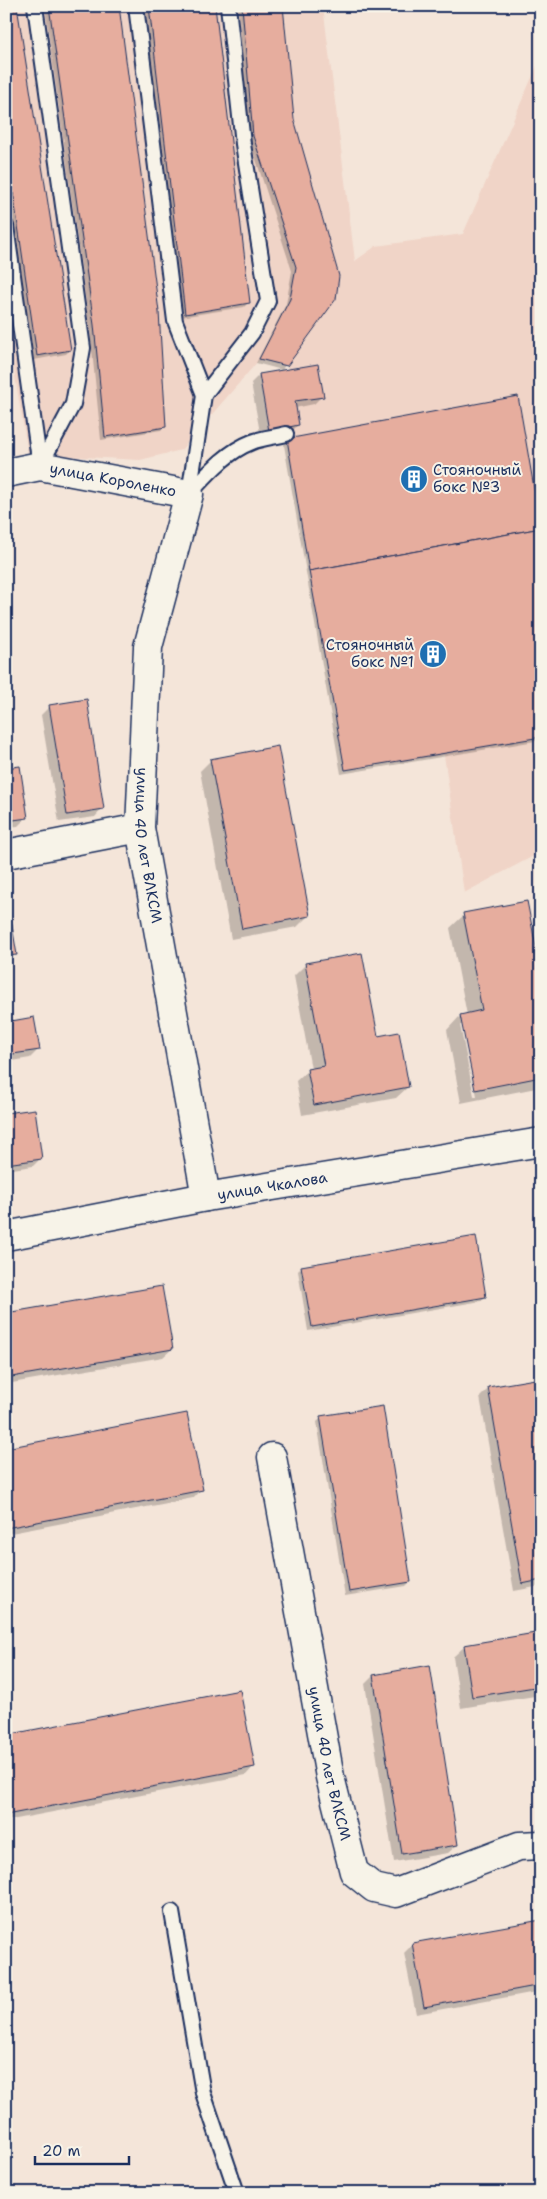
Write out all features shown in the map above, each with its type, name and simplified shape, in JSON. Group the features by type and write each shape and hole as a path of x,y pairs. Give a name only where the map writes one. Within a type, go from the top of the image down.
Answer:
{"street":[{"name":"улица Короленко","path":"6,473 40,466 189,494"},
{"name":"улица 40 лет ВЛКСМ","path":"189,494 148,647 140,828 206,1197"},
{"path":"6,854 140,828"},
{"name":"улица Чкалова","path":"6,1236 206,1197 541,1142"},
{"name":"улица 40 лет ВЛКСМ","path":"272,1457 330,1777 354,1872 374,1888 396,1893 520,1846 541,1845"}],"lane":[{"path":"35,6 83,348 73,404 40,466"},
{"path":"136,6 174,321 204,395"},
{"path":"189,494 204,395 252,333 268,301 244,144 228,6"},
{"path":"6,226 40,466"},
{"path":"189,494 219,463 240,449 252,442 286,434"},
{"path":"172,1912 203,2093 237,2193"}],"shaded area":[{"path":"6,6 323,6 355,261 376,246 463,234 541,57 541,852 464,893 444,755 345,770 285,428 299,425 295,401 323,396 318,364 287,369 287,366 259,360 181,450 140,460 28,454 6,323"}],"building":[{"path":"6,6 17,6 71,350 37,356 6,143"},
{"path":"49,6 119,6 159,312 166,427 105,437 94,325"},
{"path":"149,6 215,6 250,303 185,314"},
{"path":"242,6 283,6 294,119 339,276 336,299 287,366 259,359 290,299 296,267 253,136"},
{"path":"318,364 324,397 295,401 299,425 269,431 259,374"},
{"name":"Стояночный бокс №3","path":"518,396 541,528 309,571 287,439"},
{"name":"Стояночный бокс №1","path":"541,528 541,737 345,770 309,571"},
{"path":"87,699 104,809 67,815 49,705"},
{"path":"278,746 310,916 242,929 210,759"},
{"path":"20,766 28,818 6,821 6,768"},
{"path":"6,890 17,955 6,956"},
{"path":"527,901 541,973 541,1077 475,1090 460,1015 482,1010 463,913"},
{"path":"362,953 378,1036 399,1032 409,1087 314,1105 307,1069 324,1066 305,963"},
{"path":"34,1017 40,1050 6,1055 6,1022"},
{"path":"35,1109 42,1159 6,1164 6,1113"},
{"path":"476,1236 486,1297 312,1327 301,1266"},
{"path":"162,1286 173,1349 6,1378 6,1313"},
{"path":"541,1378 541,1580 522,1584 488,1387"},
{"path":"383,1406 411,1582 349,1592 320,1416"},
{"path":"187,1413 203,1490 6,1528 6,1448"},
{"path":"541,1632 541,1686 472,1697 464,1645"},
{"path":"430,1665 458,1845 402,1854 373,1675"},
{"path":"240,1690 255,1767 6,1815 6,1735"},
{"path":"541,1920 541,1985 424,2007 412,1943"}],"place":[{"name":"Стояночный бокс №3","path":"414,479"},
{"name":"Стояночный бокс №1","path":"433,654"}]}
